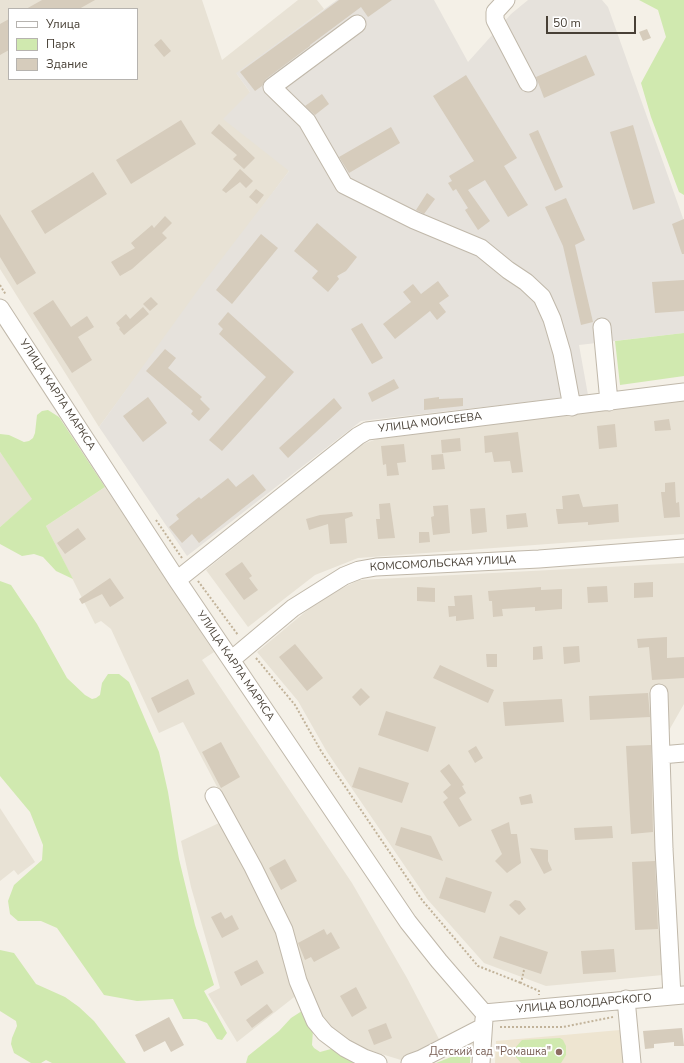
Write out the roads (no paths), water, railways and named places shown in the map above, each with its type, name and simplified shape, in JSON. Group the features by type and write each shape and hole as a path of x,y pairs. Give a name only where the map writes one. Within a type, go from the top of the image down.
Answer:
{"street":[{"path":"506,0 495,12 496,20 528,83"},
{"path":"358,24 272,87 307,121 344,184 414,220 481,248 508,270 526,282 542,297 552,319 572,407"},
{"name":"УЛИЦА КАРЛА МАРКСА","path":"0,308 177,580 408,922 484,1020"},
{"path":"602,327 609,402"},
{"name":"УЛИЦА МОИСЕЕВА","path":"177,580 358,436 367,431 572,407 684,392"},
{"name":"КОМСОМОЛЬСКАЯ УЛИЦА","path":"231,660 293,608 344,576 359,570 376,567 539,559 684,548"},
{"path":"659,693 664,849 678,995"},
{"path":"661,755 684,753"},
{"path":"214,796 253,867 284,930 298,981 315,1021 325,1033 345,1048 364,1058 378,1063"},
{"name":"УЛИЦА ВОЛОДАРСКОГО","path":"484,1020 627,1007 678,995"},
{"path":"627,1007 632,1063"},
{"path":"410,1063 421,1059 484,1020"},
{"path":"481,1063 484,1020"}],"place":[{"name":"Детский сад \"Ромашка\"","path":"559,1052"}]}
